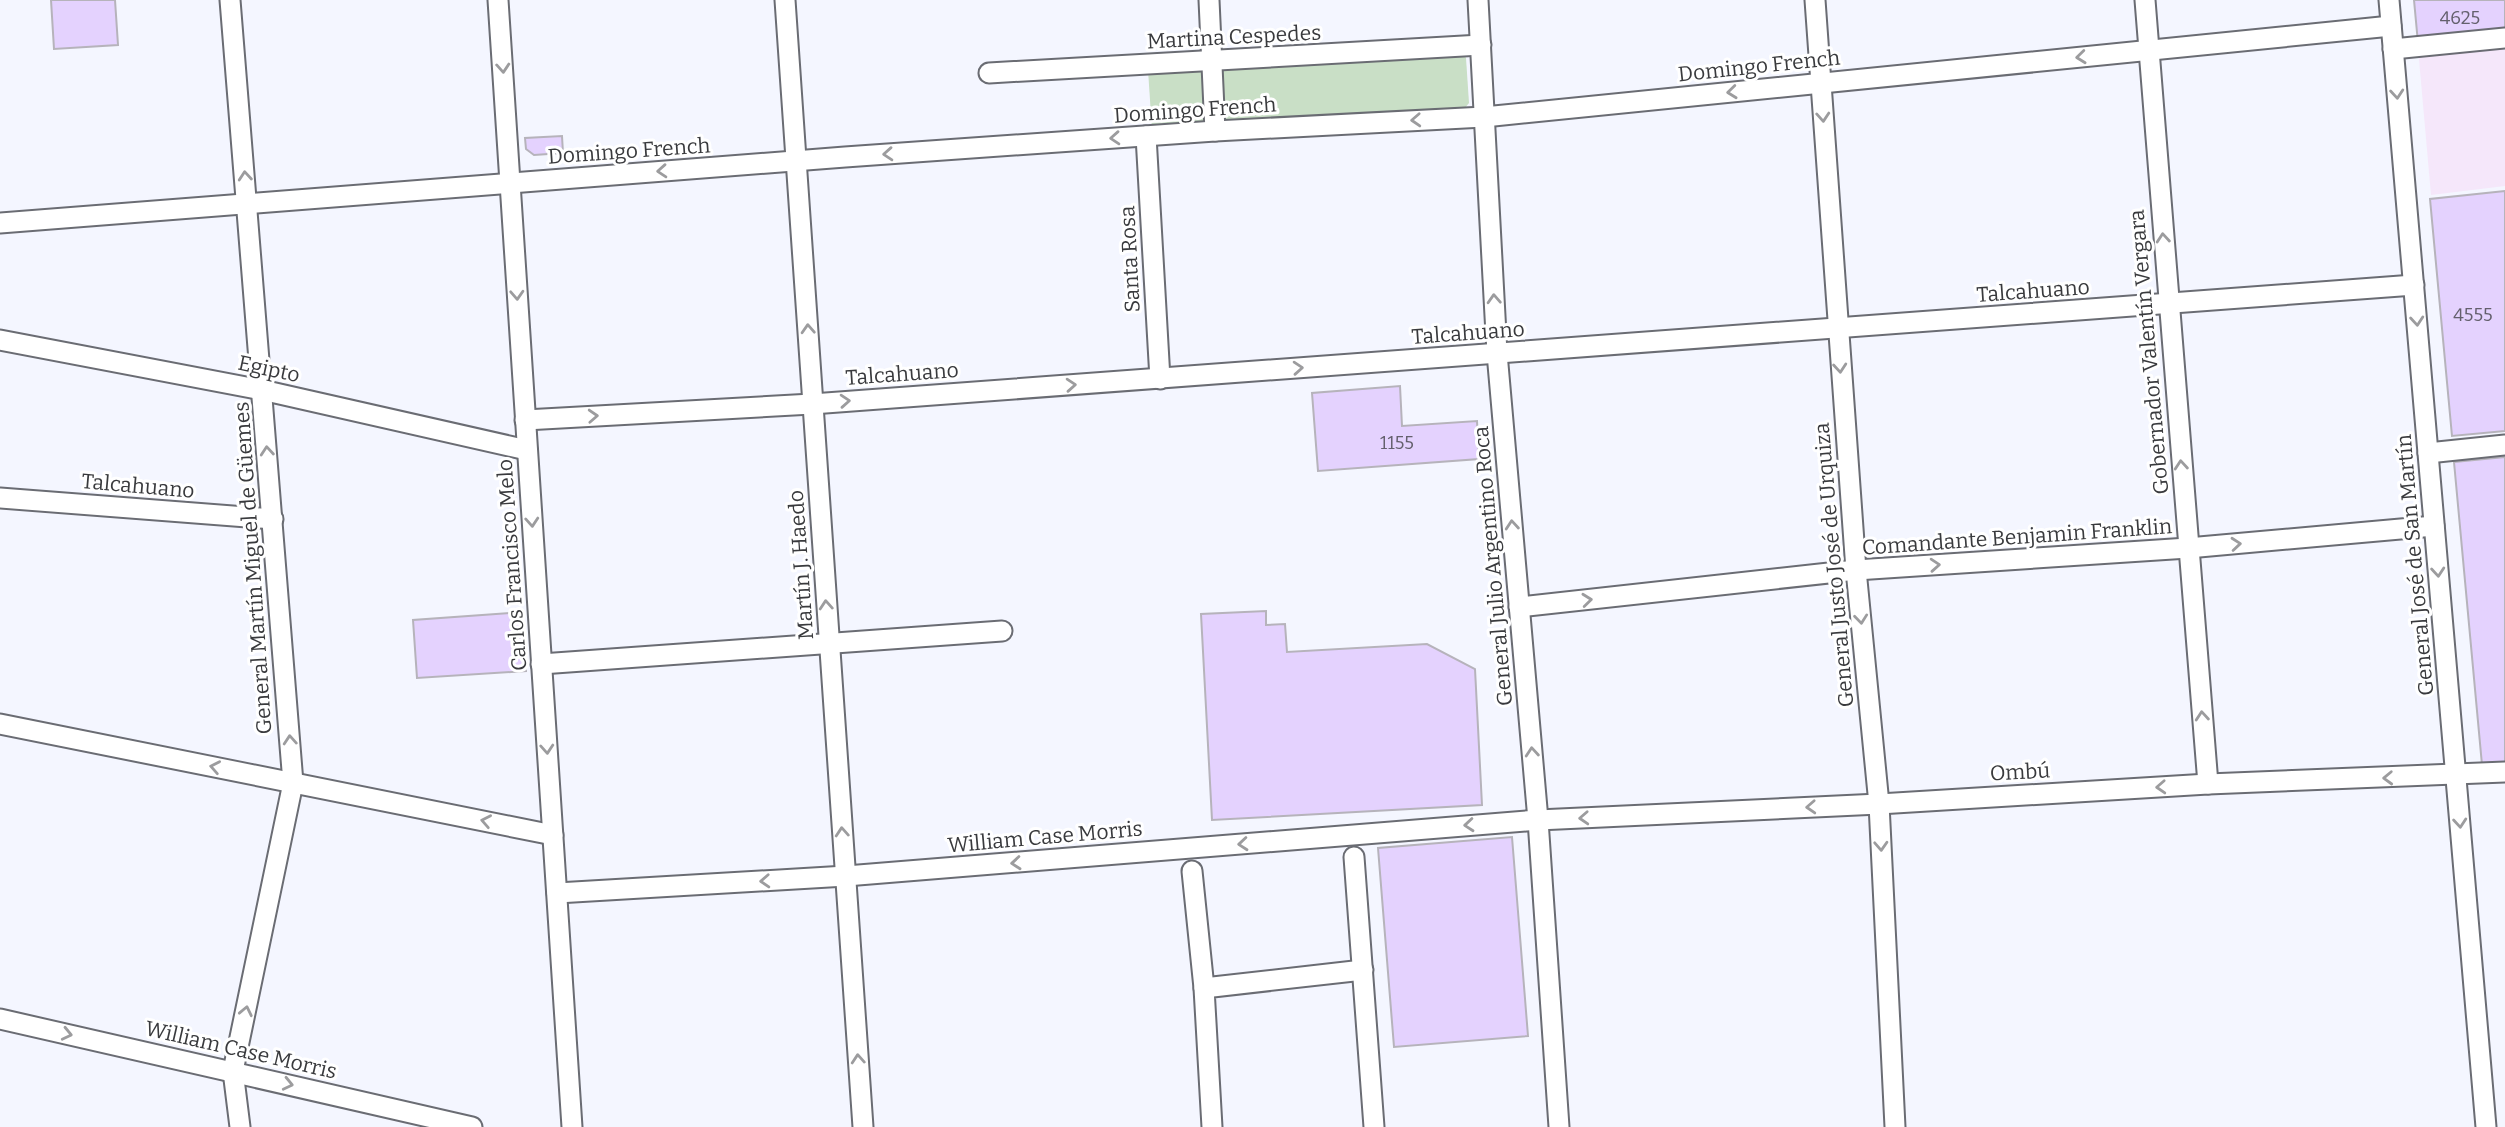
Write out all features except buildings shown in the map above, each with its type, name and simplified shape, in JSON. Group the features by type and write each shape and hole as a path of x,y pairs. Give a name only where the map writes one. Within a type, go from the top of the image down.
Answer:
{"street":[{"name":"General Martín Miguel de Güemes","path":"230,0 293,783 233,1071 240,1127"},
{"name":"Carlos Francisco Melo","path":"498,0 572,1127"},
{"name":"Martín J. Haedo","path":"785,0 863,1127"},
{"path":"1209,0 1215,131"},
{"name":"General Julio Argentino Roca","path":"1478,0 1497,353 1538,820 1559,1127"},
{"name":"General Justo José de Urquiza","path":"1815,0 1856,570 1879,804 1895,1127"},
{"name":"Gobernador Valentín Vergara","path":"2145,0 2208,784"},
{"name":"General José de San Martín","path":"2389,0 2486,1127"},
{"name":"Domingo French","path":"0,223 510,182 1215,131 1484,117 2391,26"},
{"path":"2393,49 2505,38"},
{"name":"Martina Cespedes","path":"989,74 1481,45"},
{"name":"Santa Rosa","path":"1146,136 1160,379"},
{"name":"Talcahuano","path":"525,420 812,404 2414,285"},
{"name":"Egipto","path":"0,340 262,390 527,450"},
{"path":"2428,453 2505,445"},
{"name":"Talcahuano","path":"0,498 273,519"},
{"name":"Comandante Benjamin Franklin","path":"1519,607 1856,570 2188,548 2434,526"},
{"path":"541,664 1002,631"},
{"path":"0,724 553,835"},
{"name":"Ombú","path":"1538,820 1879,804 2208,784 2505,772"},
{"name":"William Case Morris","path":"556,893 846,876 1538,820"},
{"path":"1354,858 1374,1127"},
{"path":"1192,871 1204,988 1212,1127"},
{"path":"1204,988 1363,970"},
{"name":"William Case Morris","path":"0,1019 472,1127"}],"shaded area":[{"path":"2505,40 2505,186 2431,195 2418,48"}],"green space":[{"path":"1462,50 1466,58 1469,103 1465,108 1226,124 1221,119 1218,71 1225,66"},
{"path":"1199,67 1206,71 1209,121 1204,126 1152,130 1148,70"}]}
